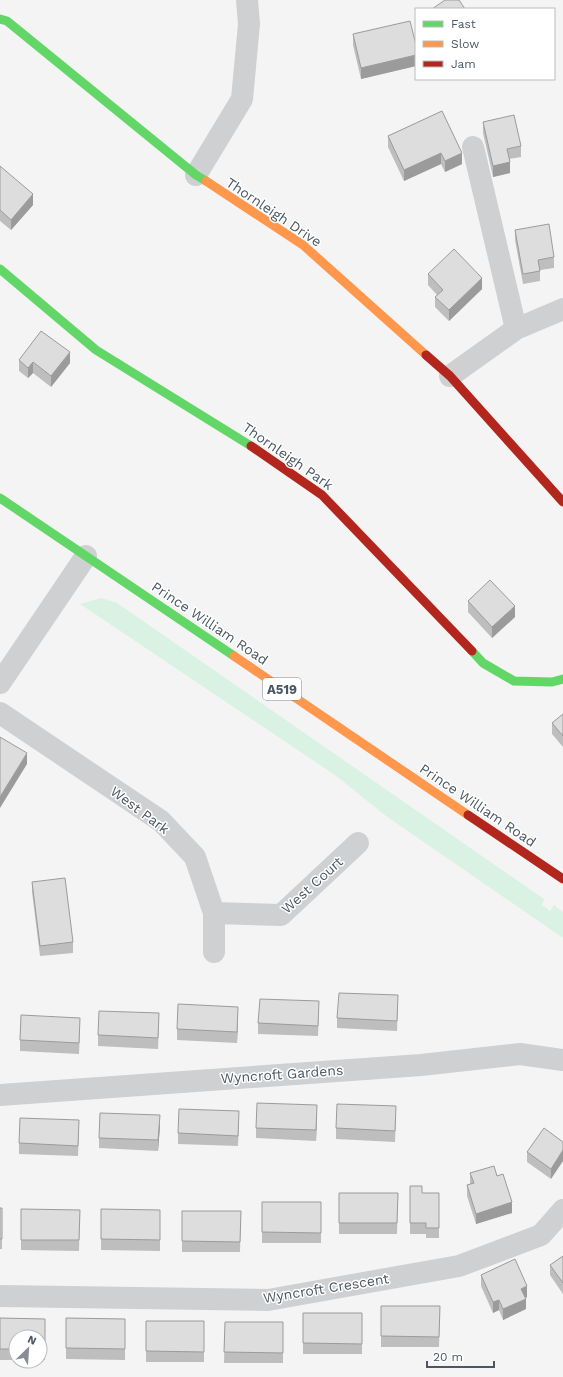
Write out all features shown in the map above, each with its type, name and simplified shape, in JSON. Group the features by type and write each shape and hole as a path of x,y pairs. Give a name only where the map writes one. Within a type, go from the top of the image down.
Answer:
{"street":[{"path":"196,175 242,99 249,24 246,0"},
{"name":"Thornleigh Drive","path":"0,19 7,21 196,175 303,245 450,376 563,502"},
{"path":"473,147 516,329"},
{"name":"Thornleigh Park","path":"0,269 96,350 236,436 322,495 483,663 514,681 552,682 563,679"},
{"path":"450,376 516,329 563,309"},
{"name":"Prince William Road","path":"0,498 563,879"},
{"path":"0,683 86,556"},
{"name":"West Park","path":"0,713 160,821 195,857 214,913 214,952"},
{"name":"West Court","path":"214,913 282,915 358,843"},
{"name":"Wyncroft Gardens","path":"0,1095 421,1065 520,1054 563,1060"},
{"name":"Wyncroft Crescent","path":"0,1296 268,1300 459,1266 541,1235 563,1210"}],"green space":[{"path":"101,598 117,603 544,899 542,905 550,911 554,905 563,912 563,938 386,816 335,775 80,604"}],"building":[{"path":"445,0 459,0 464,8 433,8"},
{"path":"410,21 415,41 415,55 361,68 353,34"},
{"path":"442,111 462,153 445,161 441,153 404,170 388,136"},
{"path":"514,115 521,146 507,149 510,162 493,166 483,122"},
{"path":"0,166 33,194 11,220 0,210"},
{"path":"549,224 554,257 538,260 540,271 523,274 515,230"},
{"path":"454,249 482,278 449,310 435,297 443,290 428,274"},
{"path":"41,331 70,352 51,376 33,362 28,368 19,360"},
{"path":"490,580 515,606 492,627 468,601"},
{"path":"563,714 563,736 552,723"},
{"path":"0,737 27,753 0,797"},
{"path":"65,878 73,942 40,946 32,882"},
{"path":"339,993 398,995 397,1021 337,1018"},
{"path":"260,999 319,1001 318,1026 258,1023"},
{"path":"178,1004 238,1007 237,1032 177,1029"},
{"path":"99,1011 159,1013 158,1038 98,1035"},
{"path":"21,1015 80,1018 79,1043 20,1040"},
{"path":"257,1103 317,1105 316,1130 256,1128"},
{"path":"337,1104 396,1106 395,1131 336,1128"},
{"path":"179,1109 239,1111 238,1136 178,1133"},
{"path":"100,1113 160,1115 158,1140 99,1138"},
{"path":"20,1118 79,1120 78,1146 19,1143"},
{"path":"544,1128 563,1142 563,1150 551,1169 527,1152"},
{"path":"494,1166 497,1176 503,1174 512,1202 476,1214 467,1185 474,1183 470,1173"},
{"path":"410,1186 422,1186 422,1193 439,1193 439,1228 426,1228 426,1223 410,1223"},
{"path":"339,1193 398,1193 397,1223 339,1223"},
{"path":"262,1202 321,1202 321,1233 262,1232"},
{"path":"0,1208 2,1208 2,1239 0,1239"},
{"path":"21,1209 80,1210 79,1240 21,1240"},
{"path":"101,1209 160,1210 160,1240 101,1239"},
{"path":"182,1211 241,1211 240,1242 182,1241"},
{"path":"563,1256 563,1283 550,1265"},
{"path":"515,1259 527,1286 521,1289 526,1299 503,1309 499,1300 493,1302 481,1275"},
{"path":"381,1306 440,1306 439,1337 381,1336"},
{"path":"303,1313 362,1313 362,1344 303,1343"},
{"path":"0,1318 45,1319 45,1329 8,1329 8,1349 0,1349"},
{"path":"66,1318 125,1319 125,1349 66,1348"},
{"path":"146,1321 204,1321 204,1352 146,1351"},
{"path":"225,1322 283,1322 283,1353 224,1352"}],"traffic: fast":[{"path":"0,19 7,21 196,175 206,181"},
{"path":"0,269 96,350 251,446"},
{"path":"0,498 234,656"},
{"path":"472,651 483,663 514,681 552,682 563,679"}],"traffic: slow":[{"path":"206,181 303,245 426,355"},
{"path":"234,656 468,815"}],"traffic: jam":[{"path":"426,355 450,376 563,502"},
{"path":"251,446 322,495 472,651"},
{"path":"468,815 563,879"}]}
